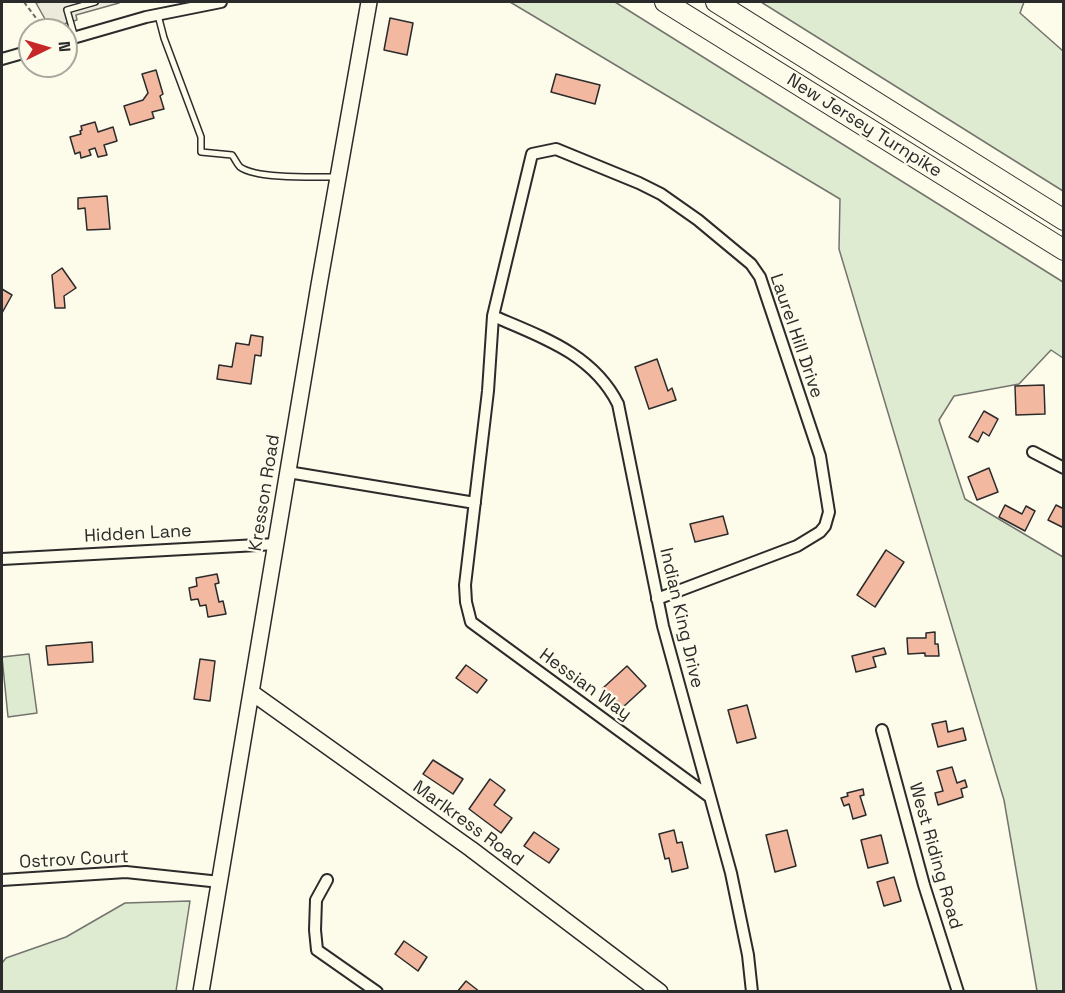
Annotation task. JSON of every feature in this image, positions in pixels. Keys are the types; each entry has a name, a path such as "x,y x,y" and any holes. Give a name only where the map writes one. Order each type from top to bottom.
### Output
{"highway":[{"name":"New Jersey Turnpike","path":"665,2 1064,250"},
{"name":"New Jersey Turnpike","path":"716,2 1064,220"}],"street":[{"path":"78,37 158,15 221,2"},
{"name":"Kresson Road","path":"201,992 369,2"},
{"path":"2,59 18,54"},
{"name":"Laurel Hill Drive","path":"465,585 488,391 493,316 532,154 556,149 661,194 698,220 751,264 760,277 820,456 829,512 825,526 811,539 657,599"},
{"name":"Indian King Drive","path":"493,316 565,348 586,363 610,389 618,404 663,626 731,873 748,955 752,992"},
{"path":"1033,452 1064,468"},
{"path":"288,472 476,503"},
{"name":"Hidden Lane","path":"2,559 276,544"},
{"name":"Hessian Way","path":"465,585 465,602 471,622 710,797"},
{"name":"Marlkress Road","path":"251,692 471,849 660,992"},
{"name":"West Riding Road","path":"882,730 924,885 958,992"},
{"name":"Ostrov Court","path":"2,880 126,872 219,882"},
{"path":"327,880 316,900 317,950 377,992"}],"lane":[{"path":"68,18 67,10 95,2"},
{"path":"158,15 164,38 201,137 201,152 232,155 239,166 250,172 287,176 338,177"}],"path":[{"path":"24,2 36,18"}],"green space":[{"path":"510,2 615,2 1063,282 1063,358 1051,350 1019,384 954,396 939,420 965,499 1063,557 1063,991 1037,991 1004,800 839,249 840,199"},
{"path":"761,2 1024,2 1020,13 1063,51 1063,191"},
{"path":"29,654 37,713 8,717 2,657"},
{"path":"190,901 176,991 2,991 2,963 6,958 66,937 125,903"}],"shaded area":[{"path":"119,2 76,15 77,18 44,18 36,3"}],"building":[{"path":"390,18 413,23 407,55 384,50"},
{"path":"156,70 163,94 160,96 164,109 152,112 154,118 130,125 124,106 143,100 148,93 142,74"},
{"path":"556,74 600,85 595,104 551,92"},
{"path":"95,122 98,132 113,127 117,141 104,145 107,155 98,157 95,148 89,150 91,155 81,158 80,152 75,154 70,137 81,134 81,126"},
{"path":"107,196 110,229 87,230 85,208 78,209 78,198"},
{"path":"62,268 76,288 64,296 65,308 55,308 52,275"},
{"path":"2,289 12,295 2,313"},
{"path":"251,335 263,337 261,356 255,355 251,384 217,379 219,365 232,367 236,343 249,345"},
{"path":"657,359 668,391 672,388 676,400 649,409 635,367"},
{"path":"1044,385 1045,414 1016,415 1015,386"},
{"path":"984,411 998,419 989,436 983,432 978,442 969,437"},
{"path":"989,468 998,492 977,500 968,477"},
{"path":"1005,505 1022,514 1026,506 1035,511 1025,531 999,517"},
{"path":"1056,505 1064,509 1064,528 1048,520"},
{"path":"723,516 728,534 695,542 690,524"},
{"path":"886,550 904,562 875,607 857,595"},
{"path":"217,574 219,583 215,584 219,602 223,601 226,614 208,617 206,605 200,606 198,599 191,600 189,588 197,586 196,578"},
{"path":"935,632 935,644 938,644 939,656 925,656 925,653 908,654 907,638 926,638 926,633"},
{"path":"92,642 93,662 48,665 46,646"},
{"path":"884,648 886,654 873,657 876,667 856,672 852,656"},
{"path":"200,659 215,661 210,701 194,699"},
{"path":"466,665 487,680 477,693 456,678"},
{"path":"627,666 646,686 622,708 603,688"},
{"path":"747,705 756,738 737,743 728,710"},
{"path":"946,721 948,732 963,728 966,740 938,747 932,724"},
{"path":"433,760 463,779 453,794 423,774"},
{"path":"952,767 957,783 965,780 967,787 961,789 963,797 938,805 935,793 943,791 937,771"},
{"path":"490,779 505,790 494,805 512,818 501,833 469,809"},
{"path":"863,789 864,795 860,796 866,815 853,819 849,804 844,806 841,798 848,796 847,793"},
{"path":"674,830 677,843 682,842 688,868 672,872 669,858 665,859 659,834"},
{"path":"787,830 796,866 775,872 766,835"},
{"path":"534,832 559,849 549,863 524,846"},
{"path":"881,835 888,863 868,868 861,840"},
{"path":"894,877 901,901 884,906 877,882"},
{"path":"404,941 427,957 418,971 395,954"},
{"path":"466,981 480,992 457,992"}]}
